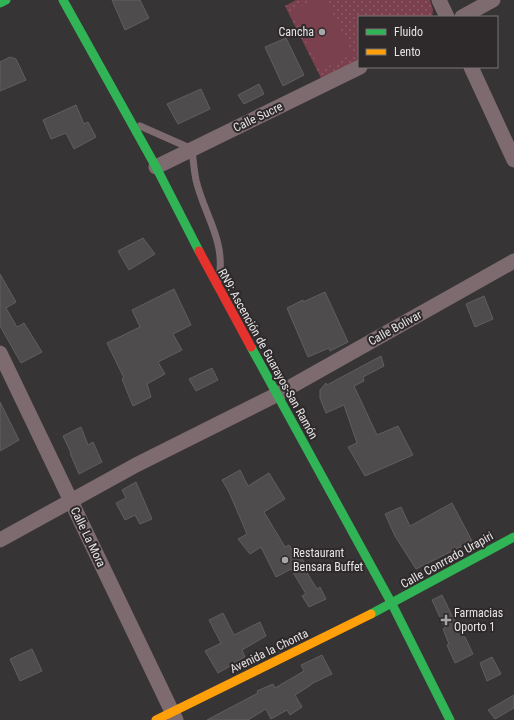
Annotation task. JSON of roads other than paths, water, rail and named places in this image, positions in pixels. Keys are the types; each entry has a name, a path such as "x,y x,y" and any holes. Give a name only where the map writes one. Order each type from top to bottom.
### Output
{"main road":[{"path":"0,3 6,0"},
{"name":"RN9: Ascención de Guarayos-San Ramón","path":"63,0 156,167 218,288 276,395 392,604 450,720"},
{"name":"Calle Conrrado Urapiri","path":"392,604 514,537"},
{"name":"Avenida la Chonta","path":"156,720 174,716 392,604"}],"street":[{"path":"439,0 447,16"},
{"path":"464,16 493,0"},
{"name":"Calle Sucre","path":"156,167 358,68"},
{"path":"471,68 514,160"},
{"name":"Calle Bolivar","path":"0,540 136,465 276,395 514,261"},
{"name":"Calle La Mora","path":"0,353 174,716"}],"lane":[{"path":"130,121 192,149 196,180 218,241 222,265 218,288"}],"place":[{"name":"Cancha","path":"322,32"},
{"name":"Restaurant Bensara Buffet","path":"285,560"},
{"name":"Farmacias Oporto 1","path":"446,620"}]}
